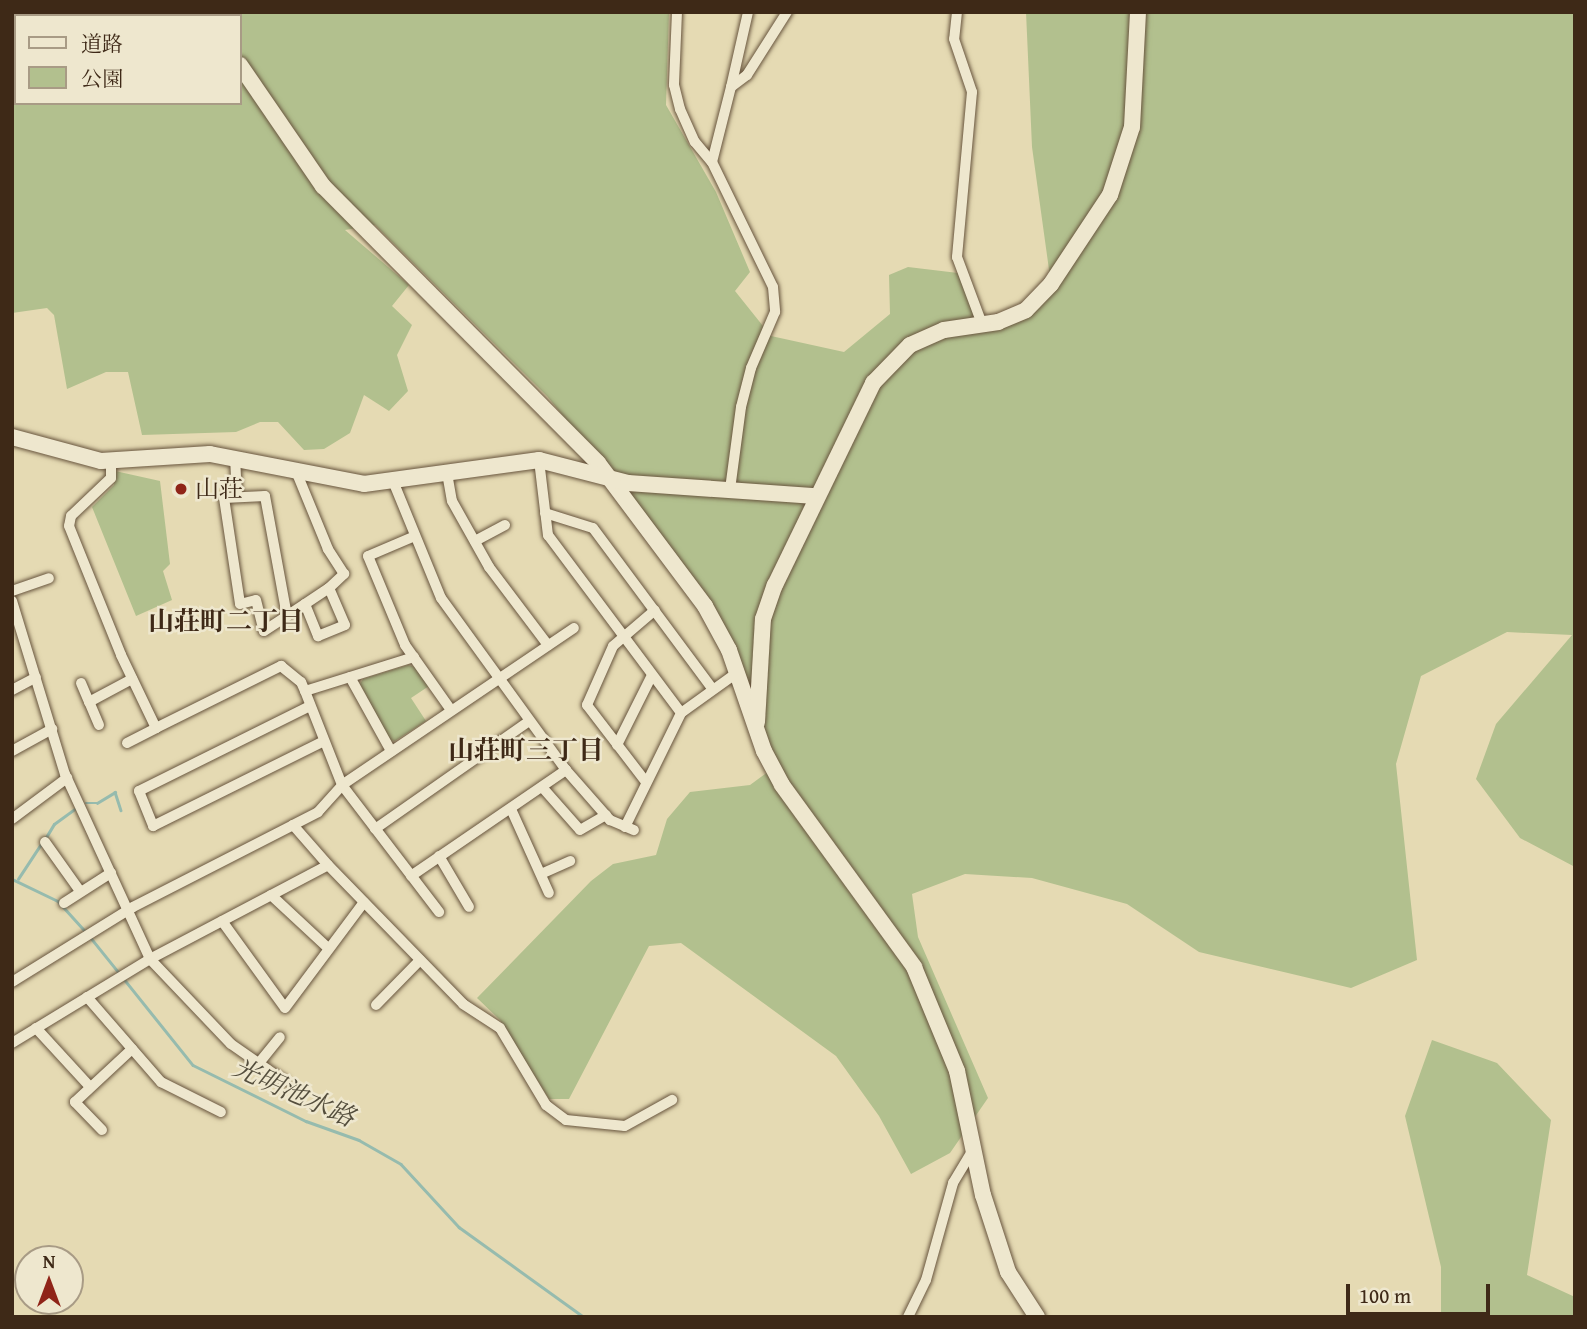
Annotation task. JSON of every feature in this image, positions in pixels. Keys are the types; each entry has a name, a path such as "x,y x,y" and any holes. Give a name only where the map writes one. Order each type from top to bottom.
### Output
{"street":[{"path":"677,12 674,85 695,142 712,162 773,287 775,312 748,381 730,489"},
{"path":"712,162 748,12"},
{"path":"731,87 747,75 787,12"},
{"path":"957,12 954,39 972,92 957,257 982,324"},
{"path":"756,725 763,618 859,407 890,362 910,345 944,330 982,324 1026,310 1051,284 1110,195 1132,127 1138,12"},
{"path":"242,68 323,186 612,481 705,606 738,672 764,751 782,785 914,967 957,1071 973,1150 1008,1272 1037,1317"},
{"path":"12,437 111,462 210,454 347,482 393,481 539,460 612,481 817,496"},
{"path":"235,457 237,497"},
{"path":"539,460 548,535 681,712"},
{"path":"111,462 111,478 72,507 69,526 132,679 156,729"},
{"path":"287,616 265,496 224,498 240,604 256,600 264,631 287,616 329,588 344,574 328,549 296,471"},
{"path":"447,472 452,501 489,567 548,645"},
{"path":"393,481 442,598 528,722 566,770 606,815 630,829 646,782 681,712 738,672"},
{"path":"545,513 593,528 712,688"},
{"path":"475,541 505,525"},
{"path":"415,536 368,556 414,657 451,710"},
{"path":"12,591 50,578"},
{"path":"305,604 318,636 345,625 329,588"},
{"path":"13,608 67,778 150,959 231,1044 284,1080"},
{"path":"646,782 587,705 622,635 655,610"},
{"path":"12,982 128,910 318,812 342,785 574,628"},
{"path":"305,691 414,657"},
{"path":"127,743 156,729 179,711 243,679 281,666 301,682 342,785 439,912"},
{"path":"617,745 652,675"},
{"path":"12,690 36,677"},
{"path":"350,677 391,751"},
{"path":"89,702 132,679"},
{"path":"81,683 99,725"},
{"path":"310,706 139,791 153,827 324,741"},
{"path":"375,829 528,722"},
{"path":"12,751 52,729"},
{"path":"411,876 566,770"},
{"path":"14,814 67,778"},
{"path":"542,787 580,831 606,815"},
{"path":"511,809 549,893"},
{"path":"293,825 328,865 463,1004 500,1028 546,1105 566,1120 625,1126 673,1100"},
{"path":"45,842 80,891"},
{"path":"439,856 469,907"},
{"path":"541,874 570,861"},
{"path":"12,1043 150,959 328,865"},
{"path":"64,903 111,873"},
{"path":"271,895 328,948"},
{"path":"222,921 285,1008 364,902"},
{"path":"376,1005 420,960"},
{"path":"87,997 160,1082 221,1112"},
{"path":"36,1028 90,1087"},
{"path":"258,1063 279,1037"},
{"path":"102,1130 75,1102 132,1049"},
{"path":"908,1317 926,1280 953,1184 973,1150"}],"green space":[{"path":"12,12 669,12 666,105 716,192 750,272 735,291 771,336 844,352 890,314 889,275 908,267 958,273 978,324 998,322 1051,284 1032,147 1026,12 1575,12 1575,867 1520,838 1476,779 1496,724 1572,635 1507,632 1421,676 1396,764 1417,960 1351,988 1199,952 1127,904 1032,878 965,874 912,894 918,937 988,1098 950,1153 911,1174 879,1116 836,1056 681,943 649,946 569,1099 549,1099 500,1020 477,998 591,881 613,864 656,855 667,819 690,792 750,785 776,766 746,684 637,508 547,396 375,225 345,230 409,285 392,306 412,325 397,355 408,391 389,411 364,395 350,433 324,449 304,450 278,422 260,422 236,432 142,435 128,372 106,372 67,389 54,315 47,308 12,313"},
{"path":"115,471 160,481 170,564 163,571 172,600 136,616 92,507 114,485"},
{"path":"408,665 415,667 429,686 411,698 426,721 395,741 390,740 360,684 363,679"},
{"path":"1432,1040 1497,1063 1551,1120 1527,1275 1575,1297 1575,1317 1441,1317 1441,1267 1405,1116"}],"waterway":[{"path":"86,803 97,803 115,792 121,810"},
{"path":"45,839 54,824 77,807"},
{"path":"18,879 41,844"},
{"name":"光明池水路","path":"12,879 58,901 87,933"},
{"name":"光明池水路","path":"91,938 120,974"},
{"name":"光明池水路","path":"124,979 193,1065 306,1121 359,1140 401,1164 459,1227 584,1317"}],"place":[{"name":"山荘","path":"181,489"}],"district":[{"name":"山荘町二丁目","path":"226,621"},
{"name":"山荘町三丁目","path":"526,750"}]}
